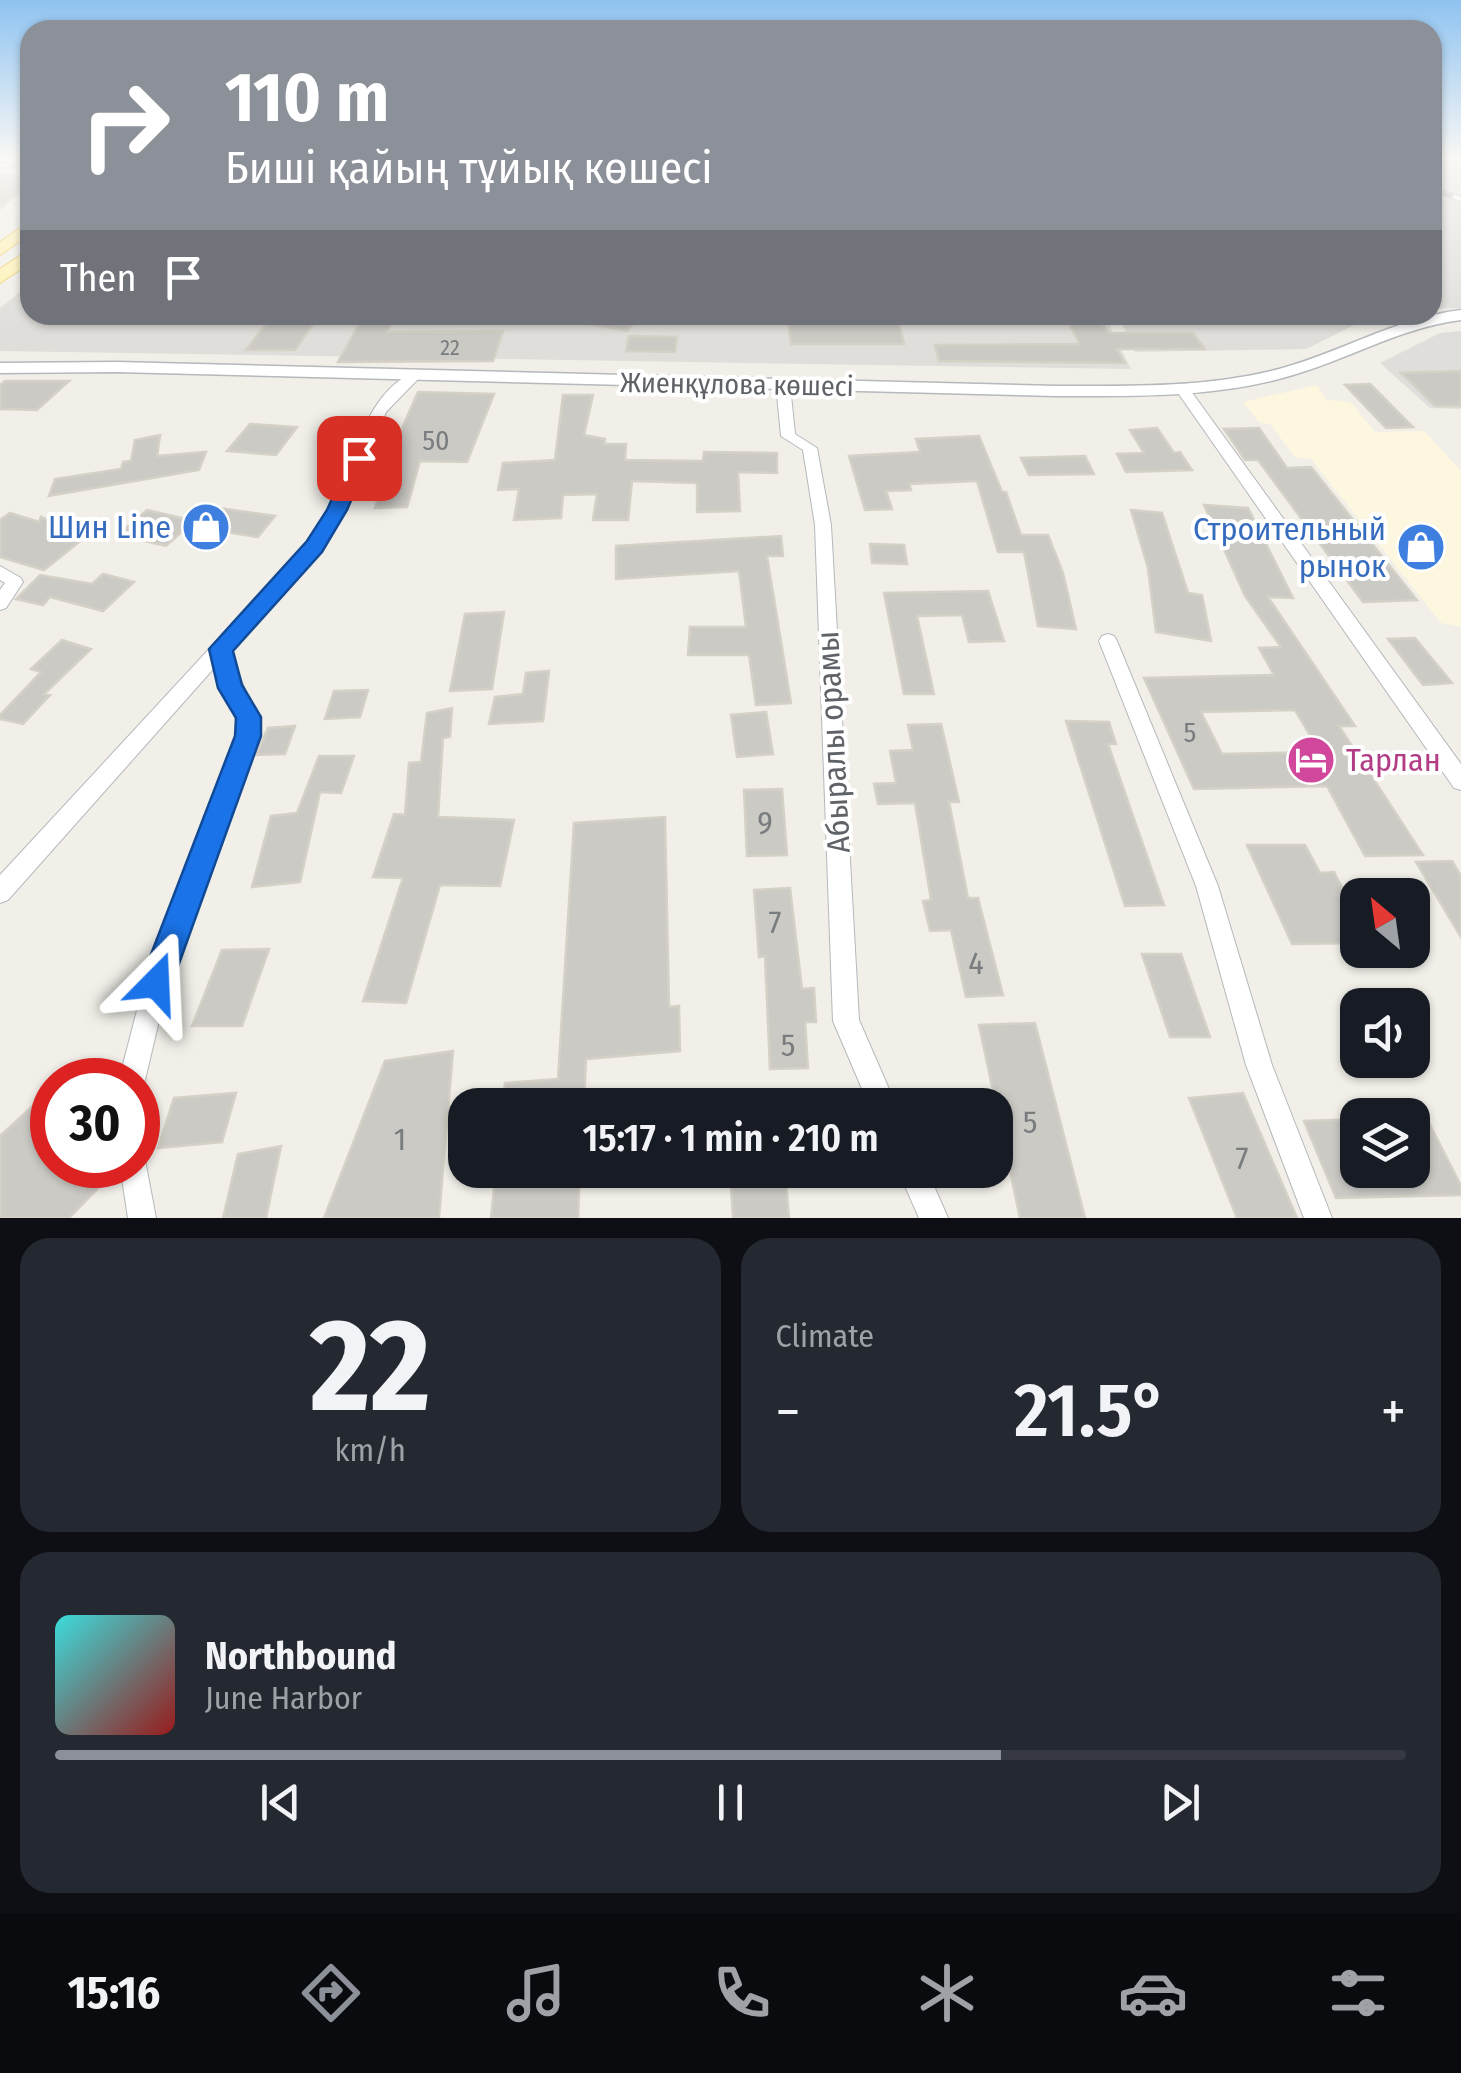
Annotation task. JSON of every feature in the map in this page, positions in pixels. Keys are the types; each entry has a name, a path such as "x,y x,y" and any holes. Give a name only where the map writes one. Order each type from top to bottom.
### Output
{"main road":[{"path":"0,250 20,234"},
{"path":"0,278 20,262"}],"street":[{"name":"Жиенқұлова көшесі","path":"0,368 117,367 1056,392 1183,390 1279,374 1316,363 1402,325"},
{"path":"0,892 314,546 337,510 371,423 390,393 414,376"},
{"name":"Абыралы орамы","path":"782,385 788,436 810,448 824,525 846,1022 875,1088"},
{"path":"1183,390 1461,782"},
{"path":"0,572 15,582 0,603"},
{"path":"1108,641 1207,886 1259,1065 1318,1218"},
{"path":"137,1058 156,983 248,736 248,717 230,688 220,649"},
{"path":"137,1188 142,1218"},
{"path":"920,1188 934,1218"}],"shaded area":[{"path":"1442,217 1461,217 1461,308 1442,309"},
{"path":"20,292 20,325 1109,325 1131,369 0,351 0,308"},
{"path":"1123,325 1355,325 1306,349 1135,352"},
{"path":"1461,331 1461,409 1430,408 1380,363 1440,333"},
{"name":"Строительный рынок","path":"1317,385 1327,400 1350,402 1375,432 1424,431 1461,471 1461,627 1441,623 1311,459 1295,457 1270,424 1260,423 1243,402"}],"building":[{"path":"265,325 312,325 295,350 246,350"},
{"path":"358,325 390,325 387,332 503,331 493,361 338,362"},
{"path":"594,325 632,325 627,331"},
{"path":"789,325 899,325 904,344 791,344"},
{"path":"1070,325 1103,325 1108,333 1193,333 1205,349 1117,349 1125,363 939,361 935,345 1080,344"},
{"path":"629,336 677,337 675,352 626,351"},
{"path":"1461,371 1461,406 1435,406 1401,373"},
{"path":"5,381 69,381 37,410 0,409 0,385"},
{"path":"1370,384 1413,427 1386,428 1345,385"},
{"path":"418,392 494,394 467,462 420,461 407,507 375,508 388,460"},
{"path":"563,395 593,395 584,435 605,439 604,444 626,444 625,460 703,461 704,452 777,453 777,473 738,472 740,511 697,512 697,483 632,481 628,520 593,520 597,494 563,495 561,518 514,520 519,489 498,490 503,463 555,460"},
{"path":"250,424 297,427 276,455 227,451"},
{"path":"1157,428 1192,470 1126,472 1117,454 1144,453 1130,430"},
{"path":"1259,428 1287,468 1311,467 1417,600 1363,602 1258,460 1245,460 1224,429"},
{"path":"160,435 157,456 206,452 199,470 49,496 55,479 121,469 123,462 131,461 135,440"},
{"path":"979,436 1021,535 1048,535 1063,573 1076,629 1038,626 1024,552 998,552 977,481 909,484 911,490 886,491 892,509 865,510 849,456 920,452 916,439"},
{"path":"1085,456 1094,474 1029,475 1021,458"},
{"path":"1204,505 1248,508 1293,598 1268,597 1355,726 1339,726 1423,855 1365,856 1327,786 1194,789 1144,678 1274,675 1259,648 1281,647 1245,596","holes":["1295,710 1320,752 1222,754 1201,712"]},
{"path":"219,508 275,516 258,537 201,528"},
{"path":"147,510 194,521 166,546 118,535"},
{"path":"1131,510 1162,513 1188,593 1202,595 1211,641 1156,632 1148,568"},
{"path":"10,513 39,522 41,517 64,527 70,523 94,530 44,570 0,557 0,520"},
{"path":"781,536 783,556 767,556 791,703 756,705 749,655 688,655 690,627 746,627 739,571 616,579 616,546"},
{"path":"870,544 904,545 907,564 872,563"},
{"path":"103,574 134,582 103,611 50,597 43,605 16,599 40,575 92,584"},
{"path":"988,591 1004,641 969,642 962,615 917,616 934,694 904,694 884,593"},
{"path":"504,612 492,689 450,691 465,614"},
{"path":"1415,638 1452,683 1423,685 1388,639"},
{"path":"62,640 91,649 44,694 50,695 23,724 0,719 41,672 31,669"},
{"path":"549,671 543,721 489,724 495,697 523,694 526,673"},
{"path":"368,690 360,717 325,719 334,691"},
{"path":"452,708 450,737 443,738 438,817 514,820 500,886 440,885 406,1003 363,1001 403,878 373,877 394,814 405,815 409,763 421,762 427,713"},
{"path":"766,712 773,754 737,757 731,715"},
{"path":"1066,721 1109,722 1116,744 1108,744 1164,905 1125,906"},
{"path":"941,724 959,802 949,802 968,898 978,898 1003,995 966,997 951,930 930,931 923,901 931,900 915,803 878,804 874,784 896,783 890,751 913,750 908,725"},
{"path":"295,726 285,754 256,755 268,728"},
{"path":"319,756 354,756 341,793 320,792 300,882 252,887 271,816 297,813"},
{"path":"782,789 787,855 747,856 744,790"},
{"path":"665,817 669,1007 679,1006 680,1051 586,1059 585,1088 505,1088 505,1083 558,1079 574,823"},
{"path":"1247,845 1305,845 1320,873 1334,872 1340,884 1340,943 1292,944"},
{"path":"1452,861 1461,876 1461,937 1430,885 1430,878 1426,878 1416,862"},
{"path":"790,888 802,989 814,988 816,1022 805,1022 808,1068 770,1069 765,956 759,957 754,890"},
{"path":"269,949 242,1026 192,1026 222,950"},
{"path":"1142,954 1181,954 1210,1037 1170,1037"},
{"path":"1035,1023 1085,1218 1020,1218 1013,1185 1013,1088 992,1088 979,1025"},
{"path":"453,1051 439,1218 324,1218 385,1061"},
{"path":"236,1093 222,1142 160,1148 174,1098"},
{"path":"1243,1093 1297,1218 1237,1218 1189,1098"},
{"path":"30,1108 30,1188 98,1188 69,1218 0,1218 0,1136"},
{"path":"1340,1120 1340,1188 1430,1188 1430,1125 1461,1186 1461,1195 1336,1198 1304,1121"},
{"path":"281,1146 266,1218 223,1218 238,1154"},
{"path":"494,1188 579,1188 578,1218 491,1218"},
{"path":"731,1188 786,1188 789,1218 733,1218"}],"place":[{"name":"Шин Line","path":"206,527"},
{"name":"Строительный рынок","path":"1421,547"},
{"name":"Тарлан","path":"1311,760"}],"route":[{"path":"156,983 248,736 248,717 230,688 220,649 314,546 337,510 359,458"}]}
